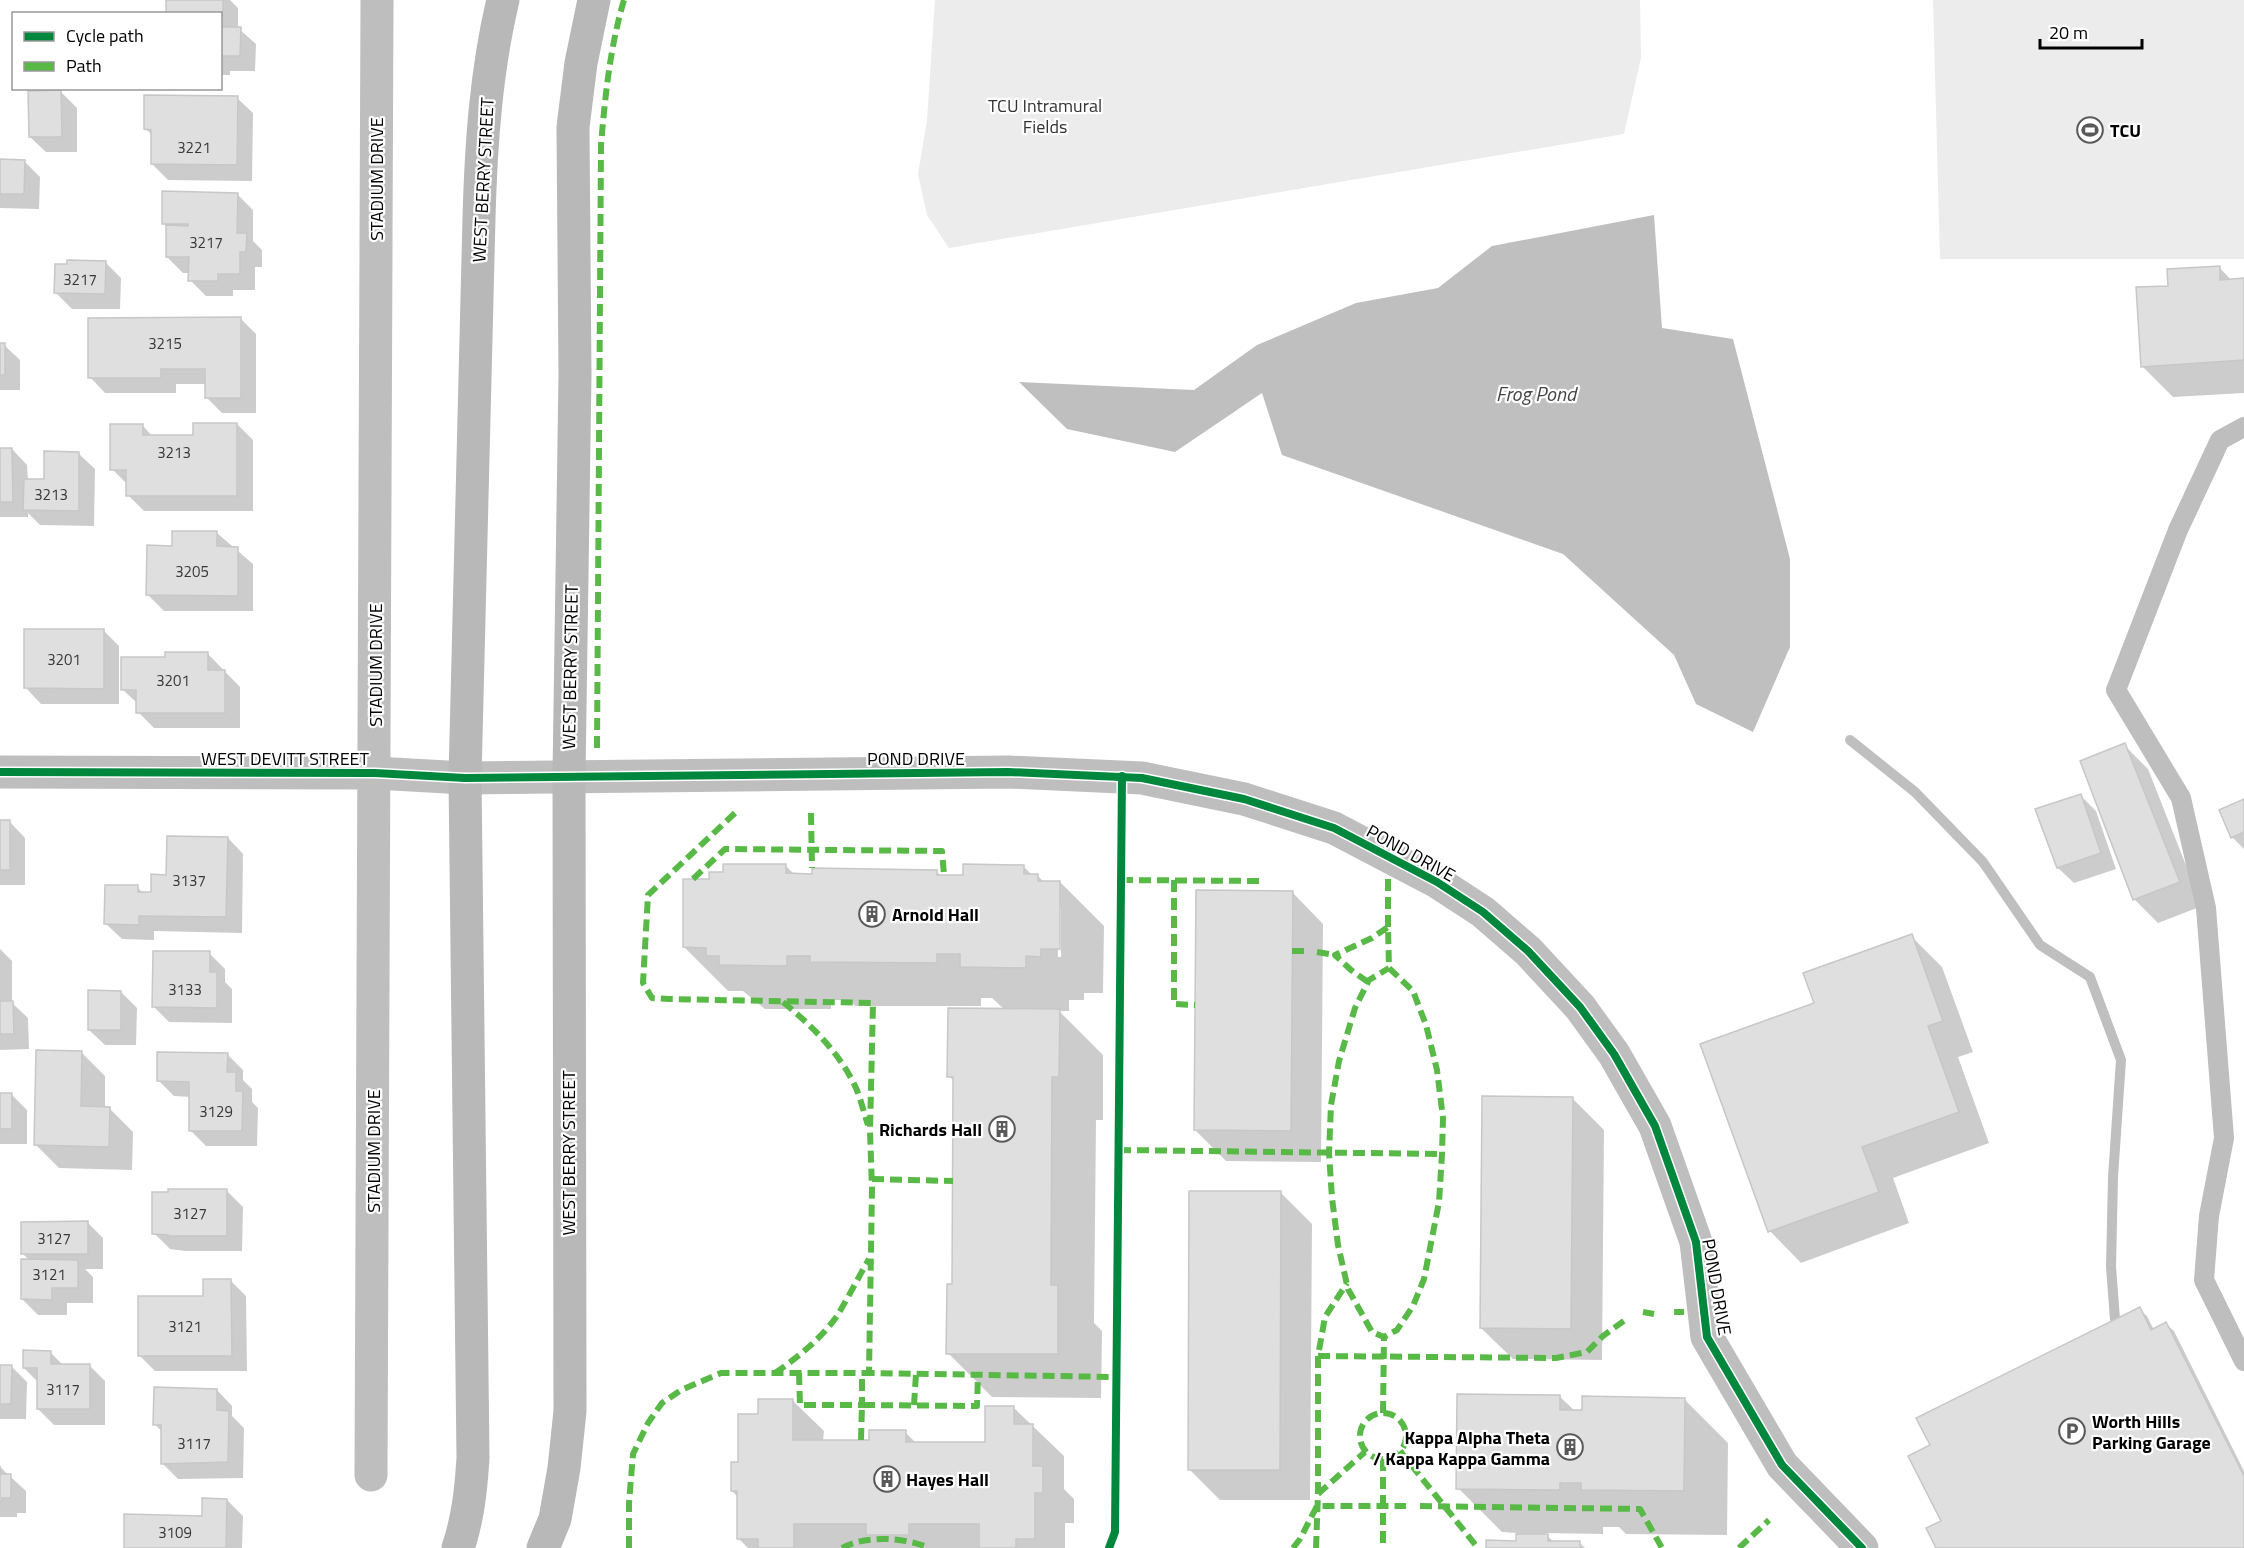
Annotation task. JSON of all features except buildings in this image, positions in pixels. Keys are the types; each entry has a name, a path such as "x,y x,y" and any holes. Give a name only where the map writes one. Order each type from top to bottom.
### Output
{"main road":[{"name":"WEST BERRY STREET","path":"458,1548 470,1500 473,1458 465,778 481,154 489,81 503,0"},
{"name":"WEST BERRY STREET","path":"543,1548 555,1519 570,1411 569,775 575,375 573,126 581,63 594,0"}],"street":[{"name":"STADIUM DRIVE","path":"371,1475 376,0"},
{"name":"WEST DEVITT STREET","path":"0,772 375,773 465,778 569,775"},
{"name":"POND DRIVE","path":"569,775 1023,772 1142,778 1244,799 1334,828 1437,882 1483,912 1528,951 1580,1007 1614,1054 1655,1126 1695,1242 1707,1337 1782,1465 1862,1548"}],"lane":[{"path":"2244,428 2220,440 2178,530 2116,690 2181,798 2206,908 2224,1138 2209,1216 2204,1280 2244,1361"}],"green space":[{"name":"TCU Intramural Fields","path":"935,0 1640,0 1641,58 1624,134 949,248 927,215 918,174 927,120"},
{"name":"TCU","path":"1933,0 2244,0 2244,259 1940,259"}],"water":[{"name":"Frog Pond","path":"1654,215 1662,328 1733,339 1790,559 1790,647 1753,732 1696,704 1674,655 1563,554 1282,455 1262,393 1175,452 1067,429 1019,382 1194,390 1257,345 1356,303 1438,288 1492,246"}],"waterway":[{"path":"1850,740 1915,792 1983,862 2040,945 2090,977 2121,1060 2113,1177 2111,1267 2115,1319 2120,1332"}],"marked path":[{"path":"597,748 601,145 606,90 624,0"},
{"path":"735,813 648,895 643,983 652,998 873,1003 869,1373 1116,1377"},
{"path":"811,813 812,868"},
{"path":"693,879 725,849 942,851 944,875"},
{"path":"1388,874 1388,927"},
{"path":"1121,880 1262,881"},
{"path":"1174,880 1174,1004 1195,1005"},
{"path":"1368,982 1351,970 1335,955 1372,938 1388,927 1389,968 1413,991 1426,1025 1437,1070 1443,1118 1439,1202 1424,1279 1413,1306 1397,1330 1384,1337 1372,1332 1348,1289 1338,1245 1329,1153 1331,1105 1339,1061 1355,1008 1369,980 1389,968"},
{"path":"1292,951 1304,951"},
{"path":"1317,952 1335,955"},
{"path":"783,1002 815,1031 842,1063 856,1088 868,1125"},
{"path":"1119,1150 1442,1154"},
{"path":"872,1179 953,1181"},
{"path":"775,1373 809,1347 831,1324 869,1259"},
{"path":"1318,1494 1318,1356 1325,1317 1347,1283"},
{"path":"1643,1312 1654,1314"},
{"path":"1674,1312 1684,1312"},
{"path":"1318,1356 1556,1358 1587,1352 1603,1336 1625,1320"},
{"path":"1383,1413 1384,1337"},
{"path":"629,1548 629,1503 633,1454 648,1423 662,1403 681,1390 721,1373 869,1373"},
{"path":"799,1373 800,1405 862,1405 862,1373"},
{"path":"914,1405 916,1374"},
{"path":"861,1440 862,1405 977,1406 978,1375"},
{"path":"1383,1413 1399,1420 1406,1436 1399,1452 1383,1459 1367,1452 1360,1436 1367,1420 1383,1413"},
{"path":"1400,1451 1478,1548"},
{"path":"1316,1548 1318,1494 1365,1452"},
{"path":"1383,1459 1383,1548"},
{"path":"1293,1548 1317,1506 1406,1506"},
{"path":"1420,1506 1640,1509 1662,1548"},
{"path":"1739,1548 1769,1520"},
{"path":"842,1548 873,1539 897,1540 929,1548"}],"cycle path":[{"path":"0,772 375,773 465,778 1008,772 1142,778 1244,799 1334,828 1437,882 1483,912 1528,951 1580,1007 1614,1054 1655,1126 1696,1242 1707,1337 1782,1465 1862,1548"},
{"path":"1109,1548 1115,1532 1122,776"}],"place":[{"name":"TCU","path":"2090,130"},
{"name":"Arnold Hall","path":"872,914"},
{"name":"Richards Hall","path":"1002,1129"},
{"name":"Worth Hills Parking Garage","path":"2072,1431"},
{"name":"Kappa Alpha Theta / Kappa Kappa Gamma","path":"1570,1447"},
{"name":"Hayes Hall","path":"887,1479"}]}
